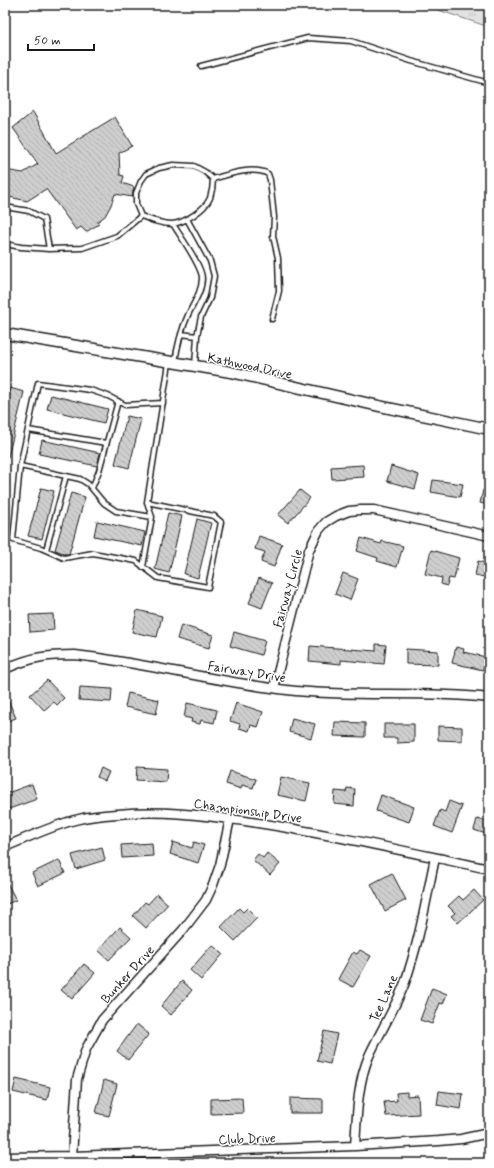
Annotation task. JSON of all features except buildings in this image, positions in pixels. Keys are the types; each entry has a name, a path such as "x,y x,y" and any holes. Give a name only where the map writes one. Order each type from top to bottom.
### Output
{"street":[{"name":"Kathwood Drive","path":"5,334 231,372 379,406 489,429"},
{"name":"Fairway Circle","path":"274,688 309,550 319,530 326,522 349,511 374,510 489,536"},
{"name":"Fairway Drive","path":"5,669 36,657 75,655 298,691 365,694 458,695 489,698"},
{"name":"Championship Drive","path":"5,847 63,823 79,819 98,815 162,812 289,827 489,869"},
{"name":"Bunker Drive","path":"72,1156 78,1079 86,1050 102,1020 183,930 206,900 220,865 230,819"},
{"name":"Tee Lane","path":"355,1146 358,1104 364,1072 369,1057 407,976 414,953 435,858"},
{"name":"Club Drive","path":"5,1157 355,1146 446,1141 489,1133"}],"lane":[{"path":"202,66 308,38 315,38 351,41 489,83"},
{"path":"194,166 214,179 209,200 200,211 187,219 173,224 159,223 141,216 136,204 136,193 140,181 146,174 159,168 194,166"},
{"path":"214,179 231,173 261,170 268,174 274,217 273,236 278,258 279,290 272,319"},
{"path":"5,207 29,211 44,220 49,249"},
{"path":"5,244 20,247 49,249 82,248 117,236 141,216"},
{"path":"187,219 210,261 214,276 210,298 201,318 195,367"},
{"path":"143,567 152,517 147,502 163,403 172,363 188,316 199,294 202,277 197,264 173,224"},
{"path":"181,334 198,336"},
{"path":"147,502 214,516 221,522 208,587 158,578 136,561 93,553 64,558 46,550 12,540 20,466 38,383 90,390 108,396 125,405 163,403"},
{"path":"92,488 99,471 118,401"},
{"path":"28,430 106,443"},
{"path":"20,466 80,479 88,484 104,503 116,511 152,517"},
{"path":"46,550 66,476"}],"green space":[{"path":"423,5 489,5 489,27"}]}
